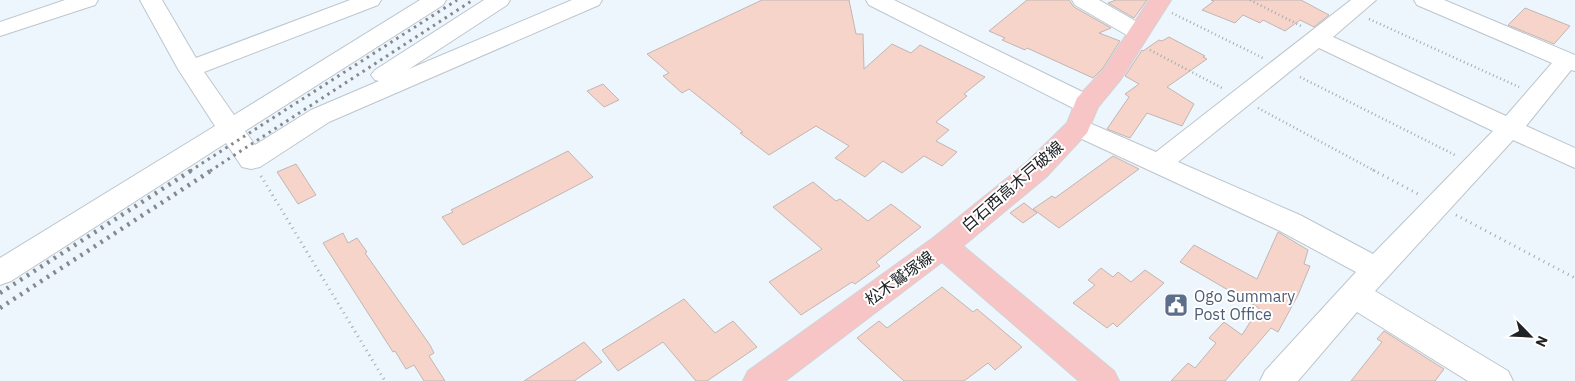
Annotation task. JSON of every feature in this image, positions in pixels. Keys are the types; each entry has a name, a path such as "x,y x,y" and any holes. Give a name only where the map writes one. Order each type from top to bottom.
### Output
{"main road":[{"name":"白石西高木戸破線","path":"943,246 1036,170 1082,116 1113,74 1158,2"},
{"name":"松木鷲塚線","path":"760,381 943,246 1102,381"}],"street":[{"path":"0,29 87,0"},
{"path":"151,0 190,69 251,160 499,0"},
{"path":"190,69 370,0"},
{"path":"0,273 436,0"},
{"path":"509,0 536,24"},
{"path":"320,116 591,0"},
{"path":"1083,0 1135,37"},
{"path":"1277,381 1354,294 1510,128 1537,95 1571,62 1425,0"},
{"path":"891,3 1159,163 1290,223 1377,270"},
{"path":"1159,163 1358,5"},
{"path":"1318,37 1575,159"},
{"path":"1354,294 1496,381"}],"path":[{"path":"1250,0 1318,37"},
{"path":"1158,2 1268,61"},
{"path":"1358,5 1537,95"},
{"path":"1135,37 1241,98 1575,278"},
{"path":"1294,74 1476,165"},
{"path":"251,160 385,381"}],"building":[{"path":"762,0 849,0 856,34 863,34 864,69 892,44 911,53 920,45 985,77 964,94 967,96 936,122 949,130 936,141 957,152 942,166 924,156 902,173 883,161 865,177 835,158 849,146 816,126 769,155 689,89 682,93 663,76 669,73 647,54"},
{"path":"1027,0 1069,0 1074,7 1111,28 1099,33 1120,41 1103,68 1093,78 1027,48 1025,50 1002,40 1005,38 989,31"},
{"path":"1116,0 1147,0 1134,18 1108,3"},
{"path":"1211,0 1301,0 1329,15 1314,27 1300,20 1285,31 1263,20 1260,23 1243,15 1235,23 1202,10 1214,1"},
{"path":"1525,8 1570,26 1554,44 1508,25"},
{"path":"1169,37 1205,56 1203,57 1207,59 1167,87 1194,104 1182,126 1147,113 1130,138 1107,129 1129,97 1125,94 1139,84 1125,76 1142,50 1159,40 1162,41"},
{"path":"603,84 619,100 604,107 587,91"},
{"path":"568,151 593,177 463,245 442,217 453,212 451,210"},
{"path":"1113,156 1139,169 1059,228 1033,209 1052,196 1055,198"},
{"path":"296,164 316,195 298,204 277,172"},
{"path":"813,182 836,201 840,199 868,221 891,204 921,227 876,262 880,266 855,284 852,282 801,315 769,282 822,249 773,207"},
{"path":"1024,203 1037,213 1023,223 1010,213"},
{"path":"1278,232 1308,250 1304,264 1310,266 1298,295 1278,332 1271,328 1225,381 1171,381 1188,363 1195,368 1216,343 1209,338 1224,322 1242,335 1259,308 1180,262 1194,245 1257,279"},
{"path":"343,233 348,243 357,238 367,252 365,253 430,345 434,353 429,356 445,381 424,381 414,365 406,369 395,351 393,352 323,243"},
{"path":"1101,268 1113,277 1118,272 1131,282 1145,270 1164,283 1117,327 1113,323 1107,328 1073,303 1095,285 1088,280"},
{"path":"942,287 973,312 977,309 1022,347 995,370 988,363 964,381 904,381 857,338 879,321 887,328"},
{"path":"684,299 715,333 733,321 757,347 707,381 696,381 663,342 618,371 602,350"},
{"path":"1384,331 1444,369 1435,381 1351,381 1382,342 1377,339"},
{"path":"584,342 602,362 574,381 524,381"}],"railway":[{"path":"190,171 457,0"},
{"path":"210,171 473,0"},
{"path":"0,293 192,170"},
{"path":"0,308 212,170"}],"place":[{"name":"Ogo Summary Post Office","path":"1176,305"}]}
